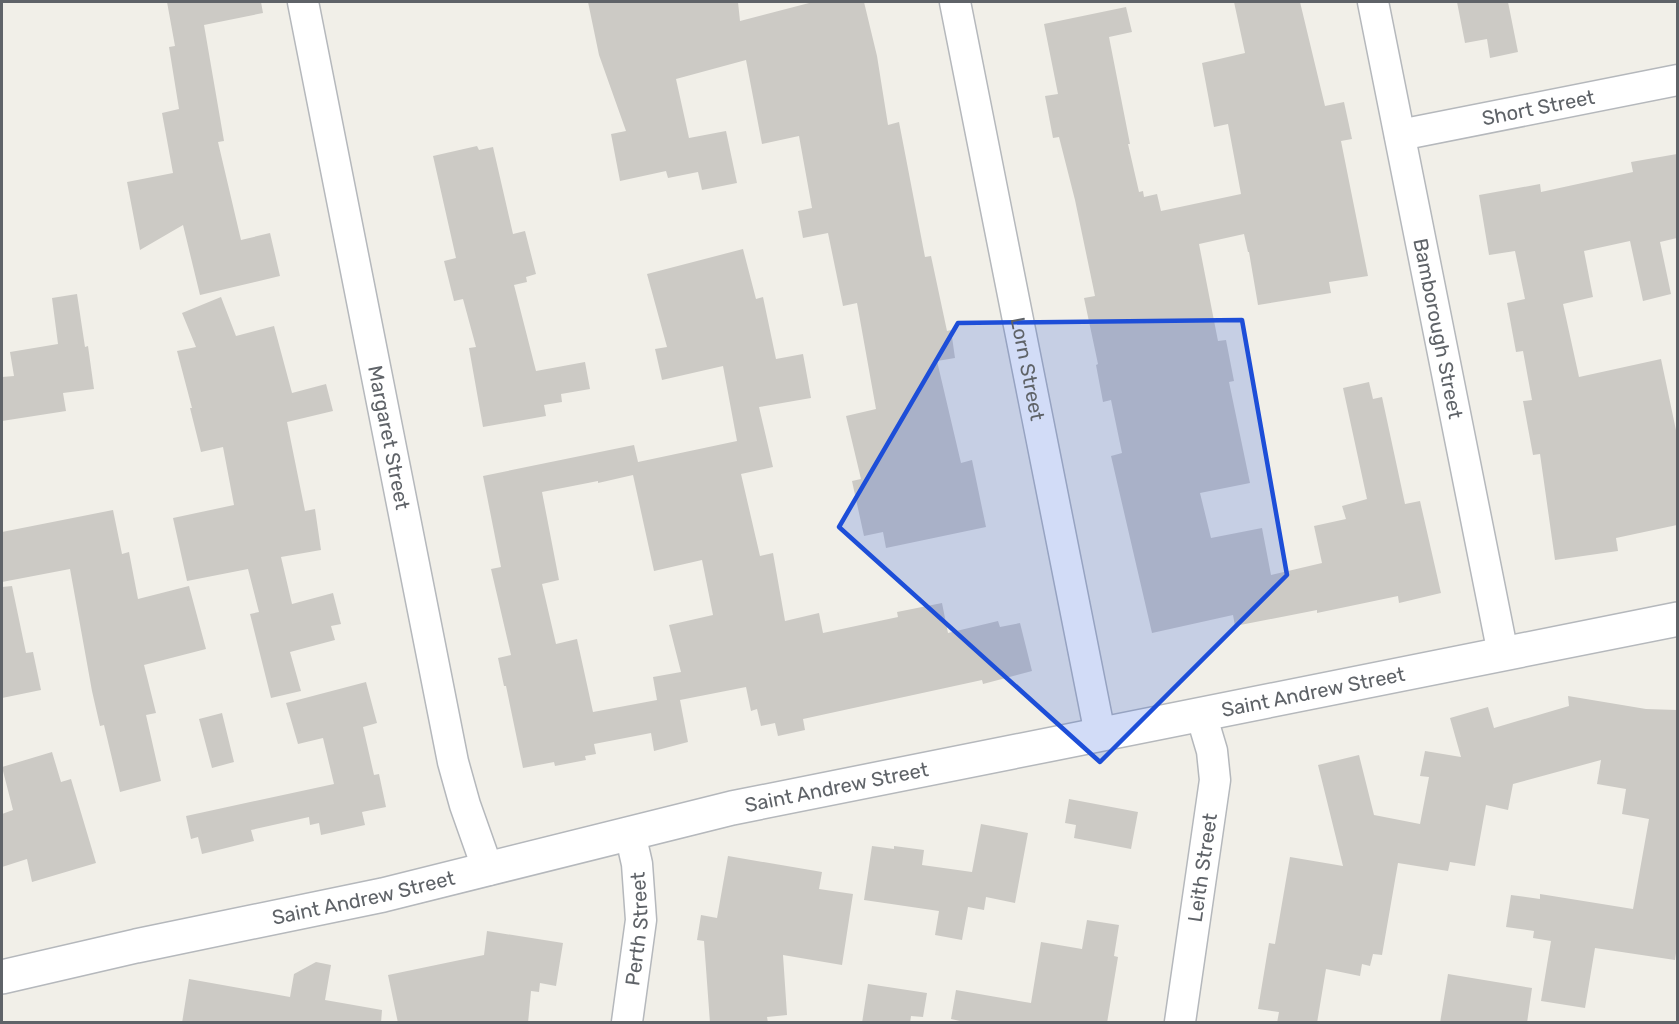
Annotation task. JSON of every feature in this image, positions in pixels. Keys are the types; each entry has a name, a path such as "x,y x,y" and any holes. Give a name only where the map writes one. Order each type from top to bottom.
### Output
{"street":[{"name":"Margaret Street","path":"303,2 453,762 465,805 488,870"},
{"name":"Lorn Street","path":"955,2 1100,734"},
{"name":"Bamborough Street","path":"1373,2 1503,654"},
{"name":"Short Street","path":"1400,135 1677,80"},
{"name":"Saint Andrew Street","path":"2,977 136,946 383,895 732,808 1677,619"},
{"name":"Leith Street","path":"1180,1023 1215,780 1212,751 1201,714"},
{"name":"Perth Street","path":"627,1023 641,920 637,864 630,833"}],"highlighted area":[{"path":"1242,320 1287,575 1100,762 839,527 958,323"}],"building":[{"path":"167,2 261,2 263,13 204,25 224,141 218,142 241,240 270,233 280,276 200,295 183,225 140,250 127,182 173,173 162,113 179,109 169,47 175,46"},
{"path":"588,2 738,2 740,21 813,2 864,2 877,56 888,125 899,122 925,257 931,256 947,331 951,330 955,358 937,361 961,463 972,460 986,527 886,548 883,532 864,536 852,481 861,479 846,416 876,409 857,303 843,306 828,233 803,238 798,211 812,208 799,136 762,144 746,60 676,79 689,138 726,131 737,183 702,190 698,172 668,178 666,171 620,181 611,134 626,131 599,55"},
{"path":"1234,2 1300,2 1325,106 1344,102 1352,139 1341,141 1368,276 1329,282 1331,293 1258,305 1244,234 1199,244 1218,341 1226,340 1234,381 1229,382 1250,483 1200,493 1211,538 1262,528 1271,575 1322,563 1314,526 1346,519 1342,506 1367,499 1343,388 1369,382 1373,399 1382,397 1405,504 1420,501 1441,593 1399,603 1398,596 1317,613 1317,610 1235,626 1233,615 1152,633 1111,456 1122,453 1111,400 1103,402 1096,365 1098,364 1084,298 1095,296 1075,200 1059,137 1053,138 1045,96 1058,94 1044,24 1126,7 1132,32 1109,37 1139,192 1143,191 1144,197 1157,194 1161,211 1241,194 1228,124 1214,127 1202,63 1245,53"},
{"path":"1457,2 1508,2 1518,52 1490,58 1487,39 1465,43"},
{"path":"477,146 479,150 493,147 513,234 525,231 536,274 526,277 527,282 514,285 536,371 585,362 590,389 561,394 562,402 544,405 546,416 483,427 469,348 476,347 463,299 454,301 444,261 456,258 433,156"},
{"path":"1677,154 1677,238 1660,242 1671,294 1643,301 1630,241 1584,251 1593,297 1563,304 1579,377 1661,359 1677,435 1677,525 1616,538 1618,551 1555,560 1540,454 1533,455 1523,401 1532,400 1523,351 1516,352 1507,303 1525,299 1515,251 1489,255 1479,195 1540,184 1541,192 1633,172 1631,162"},
{"path":"743,249 756,299 763,297 776,359 803,354 811,398 759,407 773,467 741,474 760,556 773,553 785,621 819,613 823,633 898,617 897,612 942,603 948,633 998,621 1000,627 1020,623 1032,671 983,684 982,680 803,719 805,730 778,736 775,723 761,726 757,709 751,711 746,687 680,700 688,742 654,751 651,733 594,744 596,754 585,756 586,760 555,766 554,762 523,768 498,658 511,655 491,569 501,567 483,476 634,445 638,462 737,441 723,366 662,380 655,349 667,347 647,274","holes":["633,475 654,571 702,560 713,615 669,625 681,672 653,677 657,700 593,712 577,639 556,644 542,584 559,580 542,492"]},
{"path":"77,294 94,389 63,393 66,411 2,421 2,377 14,376 10,352 58,344 52,298"},
{"path":"221,297 236,336 274,326 292,393 326,384 333,411 287,422 305,511 315,509 321,550 281,557 292,604 333,593 341,624 331,626 335,640 290,652 301,691 271,698 250,614 259,612 248,569 187,581 173,518 234,505 223,447 201,452 177,351 196,347 182,313"},
{"path":"113,510 122,554 129,552 138,599 189,586 206,649 144,665 156,713 146,715 161,781 120,792 104,725 100,726 92,691 70,569 2,582 2,532"},
{"path":"12,586 26,653 33,652 41,690 2,698 2,587"},
{"path":"366,682 377,723 363,727 374,775 379,774 386,807 362,812 365,825 321,835 319,823 310,825 309,817 251,830 254,841 202,854 198,837 191,839 186,816 334,784 323,738 298,744 286,703"},
{"path":"1568,696 1646,709 1677,710 1677,946 1675,960 1595,948 1585,1008 1541,1001 1551,941 1533,938 1534,931 1506,927 1511,895 1540,899 1540,894 1633,909 1649,819 1622,814 1626,789 1597,784 1601,760 1513,784 1508,810 1486,805 1475,866 1450,862 1448,871 1398,863 1382,955 1373,954 1370,966 1362,964 1360,976 1326,969 1317,1023 1277,1023 1279,1012 1258,1009 1269,943 1275,944 1290,857 1343,866 1318,765 1359,755 1374,815 1420,824 1429,777 1420,776 1425,751 1461,757 1450,718 1488,707 1494,728 1569,706"},
{"path":"222,713 234,762 212,768 199,719"},
{"path":"52,752 61,782 71,779 96,863 32,882 27,859 2,867 2,814 13,810 2,767"},
{"path":"1069,799 1138,812 1131,849 1074,838 1076,825 1065,823"},
{"path":"981,824 1028,833 1015,903 986,897 984,910 968,907 962,940 935,935 939,911 864,900 872,846 924,850 922,865 972,872"},
{"path":"728,856 822,872 819,889 853,894 842,965 783,955 787,1015 767,1017 768,1023 710,1023 704,941 697,940 701,915 717,918"},
{"path":"1087,920 1119,925 1114,956 1118,957 1107,1023 969,1023 951,1019 956,990 1031,1003 1041,942 1082,949"},
{"path":"487,931 563,943 556,986 540,983 539,992 531,991 528,1023 398,1023 388,975 484,955"},
{"path":"316,962 331,965 325,1000 382,1010 381,1023 182,1023 189,979 290,997 294,974"},
{"path":"1448,974 1532,988 1527,1023 1440,1023"},
{"path":"868,984 927,993 923,1017 911,1016 910,1023 862,1023"}]}
